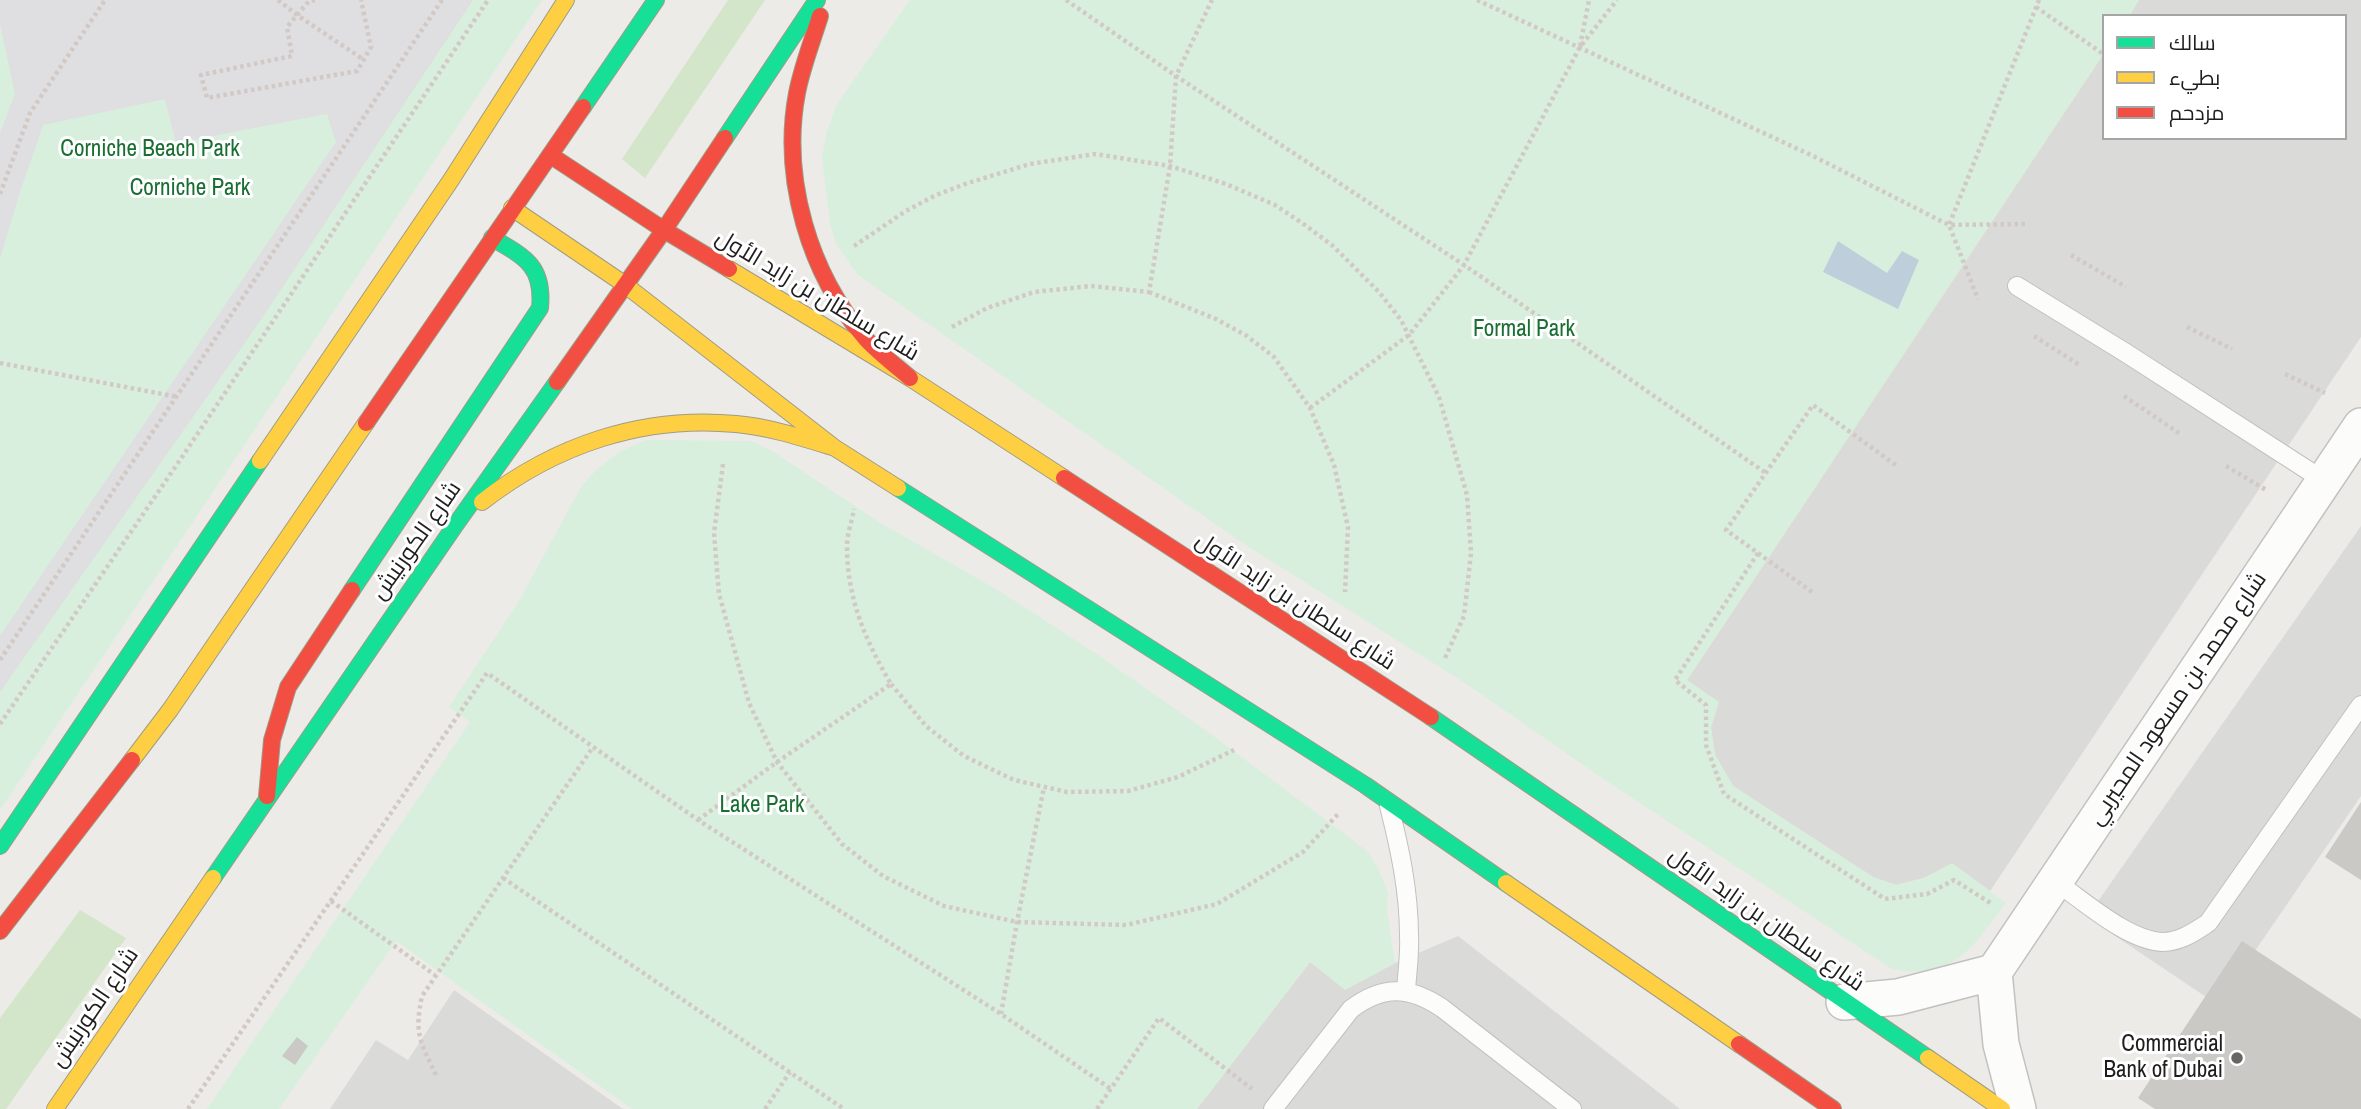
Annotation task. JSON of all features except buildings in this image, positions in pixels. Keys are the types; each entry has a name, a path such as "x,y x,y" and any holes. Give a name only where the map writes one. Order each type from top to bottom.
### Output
{"main road":[{"path":"0,846 451,180 566,0"},
{"path":"0,931 170,710 656,0"},
{"name":"شارع الكورنيش","path":"55,1109 454,527 664,230 817,0"},
{"path":"825,0 795,102 792,165 803,227 827,285 834,295 864,336 910,378"},
{"name":"شارع سلطان بن زايد الأول","path":"550,155 664,230 910,378 1416,707 2002,1109"},
{"path":"512,208 624,284 835,448 1365,785 1792,1094 1833,1109"},
{"path":"267,799 267,764 273,730 288,687 540,308 543,291 539,275 530,262 492,237"},
{"path":"454,527 492,492 536,465 583,444 632,430 684,423 735,424 786,432 835,448"}],"street":[{"name":"شارع محمد بن مسعود المحيربي","path":"1994,972 2361,426"},
{"path":"1844,1002 1898,997 1994,972 2001,1044 2018,1109"}],"lane":[{"path":"2017,286 2323,480"},
{"path":"2056,882 2141,938 2164,942 2188,936 2208,923 2361,705"},
{"path":"1388,803 1400,849 1407,896 1409,938 1406,992"},
{"path":"1274,1108 1350,1009 1366,998 1385,992 1406,992 1425,997 1442,1008 1572,1109"},
{"path":"72,1109 74,1080"}],"path":[{"path":"0,194 30,113 105,0"},
{"path":"278,0 364,60"},
{"path":"316,0 309,1 287,27 292,56 201,75 207,98 357,71 371,47 360,0"},
{"path":"0,660 442,0"},
{"path":"0,724 188,449 488,0"},
{"path":"1066,0 1176,76 1464,265 1766,473"},
{"path":"1149,292 1170,166 1176,76 1212,0"},
{"path":"1477,0 1813,156 1949,225 2025,224"},
{"path":"1580,47 1589,0"},
{"path":"1310,408 1409,335 1464,265 1580,47 1617,0"},
{"path":"1978,299 1949,225 2039,0"},
{"path":"2036,7 2102,53"},
{"path":"853,247 906,211 936,195 1030,164 1096,154 1170,166 1226,184 1275,205 1305,225 1332,246 1379,292 1401,320 1439,397 1467,495 1471,553 1464,615 1445,659"},
{"path":"2071,255 2126,287"},
{"path":"953,327 987,308 1034,292 1091,286 1149,292 1216,319 1247,336 1274,357 1310,408 1335,464 1348,527 1345,592"},
{"path":"2187,327 2232,349"},
{"path":"2025,329 2081,366"},
{"path":"0,363 178,397"},
{"path":"2285,374 2325,393"},
{"path":"2124,396 2182,435"},
{"path":"1812,592 1726,530 1813,405 1897,466"},
{"path":"723,460 714,533 719,594 750,703 777,762 842,844 883,876 944,906 1017,922 1126,925 1217,904 1303,852 1365,785"},
{"path":"2226,466 2268,491"},
{"path":"855,501 847,544 852,596 870,649 891,684 926,726 964,756 1014,780 1067,792 1128,791 1178,777 1244,745"},
{"path":"1758,553 1675,680 1706,705 1706,745 1724,794 1885,899 1927,894 1954,880 1998,908"},
{"path":"188,1109 487,673 698,820 1001,1014 1111,1088"},
{"path":"698,820 891,684"},
{"path":"436,1075 420,1042 417,1020 422,996 593,747"},
{"path":"1001,1014 1044,787"},
{"path":"503,877 844,1109"},
{"path":"331,901 435,975"},
{"path":"1097,1109 1159,1018 1274,1108"},
{"path":"765,1109 790,1072"}],"shaded area":[{"path":"0,0 473,0 258,324 0,692 0,636 336,142 327,114 176,143 165,99 43,125 0,259 0,133 15,94 0,24"},
{"path":"2139,0 2361,0 2361,337 1990,891 1952,864 1924,878 1896,885 1873,877 1733,786 1715,755 1711,728 1687,680 2102,56 2102,140 2347,140 2347,14 2130,14"},
{"path":"2361,526 2361,796 2218,1005 2087,917"},
{"path":"1458,936 1680,1109 1197,1109 1310,962 1346,989 1395,963"},
{"path":"454,990 623,1109 330,1109 376,1040 408,1060"}],"green space":[{"name":"Corniche Park","path":"0,0 542,0 0,810"},
{"path":"728,0 765,0 645,178 622,159"},
{"name":"Formal Park","path":"910,0 2139,0 2130,14 2102,14 2102,56 1687,680 1719,702 1711,728 1715,755 1733,786 1873,877 1896,885 1924,878 1952,863 2006,903 1972,946 1947,965 1932,970 1892,969 1605,780 1465,683 1241,542 858,275 836,244 830,224 822,158 827,131 837,104"},
{"name":"Lake Park","path":"646,440 751,441 772,451 879,522 1001,592 1204,729 1367,851 1378,868 1388,893 1387,911 1395,963 1345,990 1310,962 1197,1109 632,1109 396,941 279,1109 207,1109 470,722 449,707 519,601 581,487 597,469 619,452"},
{"path":"80,910 126,938 6,1109 0,1109 0,1018"}],"water":[{"path":"1838,241 1887,273 1902,251 1919,260 1898,309 1823,272"}],"traffic: fast":[{"path":"583,107 656,0"},
{"path":"725,138 817,0"},
{"path":"352,590 540,308 539,282 530,264 492,238"},
{"path":"213,878 557,382"},
{"path":"0,846 260,461"},
{"path":"898,488 1365,785 1506,883"},
{"path":"1431,717 1928,1058"}],"traffic: slow":[{"path":"260,461 451,180 566,0"},
{"path":"512,208 624,284 835,448 898,488"},
{"path":"729,269 910,378 1064,478"},
{"path":"482,502 539,464 570,450 602,438 667,424 701,422 749,425 835,448"},
{"path":"132,760 170,710 366,423"},
{"path":"55,1109 213,878"},
{"path":"1506,883 1739,1044"},
{"path":"1928,1058 2002,1109"}],"traffic: jam":[{"path":"820,16 799,83 793,125 793,158 804,224 829,285 846,313 866,339 910,378"},
{"path":"366,423 583,107"},
{"path":"557,382 725,138"},
{"path":"550,155 729,269"},
{"path":"1064,478 1431,717"},
{"path":"267,796 272,740 288,687 352,590"},
{"path":"0,931 132,760"},
{"path":"1739,1044 1833,1109"}],"place":[{"name":"Commercial Bank of Dubai","path":"2237,1058"}],"park label":[{"name":"Corniche Beach Park","path":"150,150"}]}
